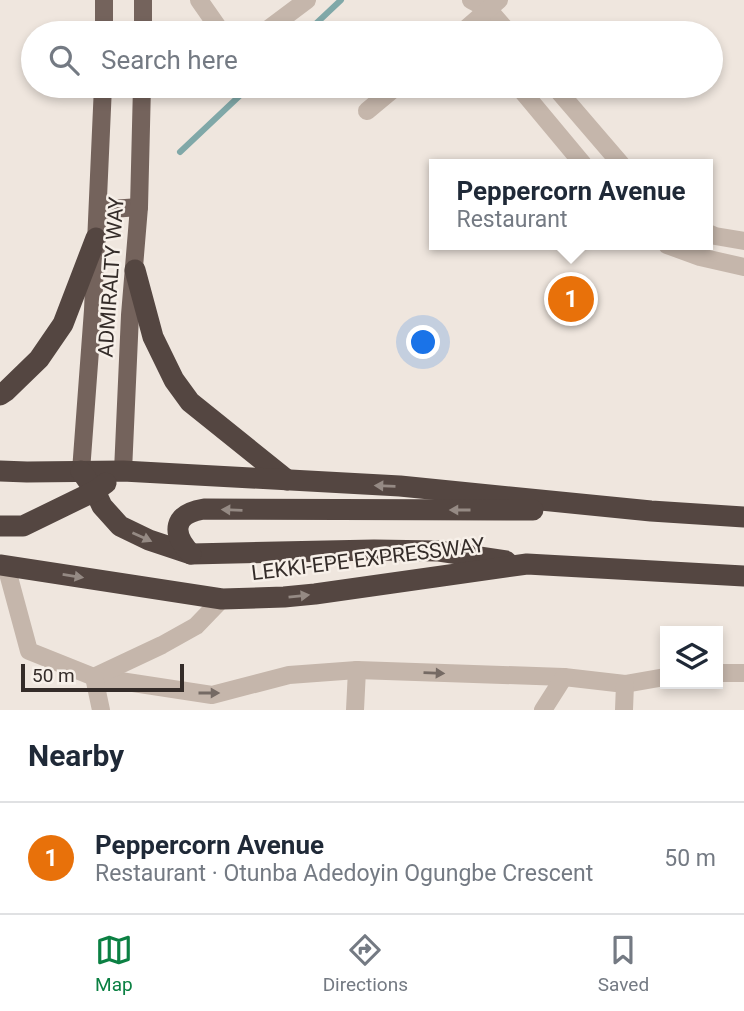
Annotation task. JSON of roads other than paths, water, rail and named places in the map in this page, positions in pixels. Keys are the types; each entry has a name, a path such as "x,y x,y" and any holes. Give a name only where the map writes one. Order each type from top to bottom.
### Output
{"highway":[{"path":"0,395 39,359 63,324 96,238"},
{"path":"135,270 152,337 174,380 190,402 286,480"},
{"path":"0,471 123,471 413,487 744,517"},
{"path":"81,471 102,506 120,526 149,540 191,554 439,551 527,564"},
{"path":"0,526 23,526 95,491 123,471"},
{"path":"191,554 180,543 180,520 188,512 204,509 650,510"},
{"name":"LEKKI-EPE EXPRESSWAY","path":"3,565 222,599 305,595 527,564 744,576"}],"main road":[{"path":"104,0 104,21"},
{"path":"143,0 143,21"},
{"name":"ADMIRALTY WAY","path":"81,471 89,378 102,98"},
{"name":"ADMIRALTY WAY","path":"123,471 130,315 139,207 142,98"},
{"path":"97,210 139,207"}],"street":[{"path":"199,0 214,21"},
{"path":"279,21 307,0"},
{"path":"460,0 465,21"},
{"path":"471,0 494,4"},
{"path":"478,21 494,4"},
{"path":"494,4 503,21"},
{"path":"367,111 383,98"},
{"path":"528,98 579,159"},
{"path":"564,98 617,159"},
{"path":"713,235 744,241"},
{"path":"681,250 744,267"},
{"path":"3,565 29,651 94,677 212,695 289,675 357,670 564,677 625,684 660,678"},
{"path":"94,677 196,626 222,599"},
{"path":"355,710 357,670"},
{"path":"723,673 744,673"},
{"path":"94,677 101,710"},
{"path":"543,710 564,677"},
{"path":"624,710 625,684"}],"waterway":[{"path":"319,21 341,0"},
{"path":"180,152 237,98"}],"place":[{"name":"Peppercorn Avenue","path":"571,299"}]}
